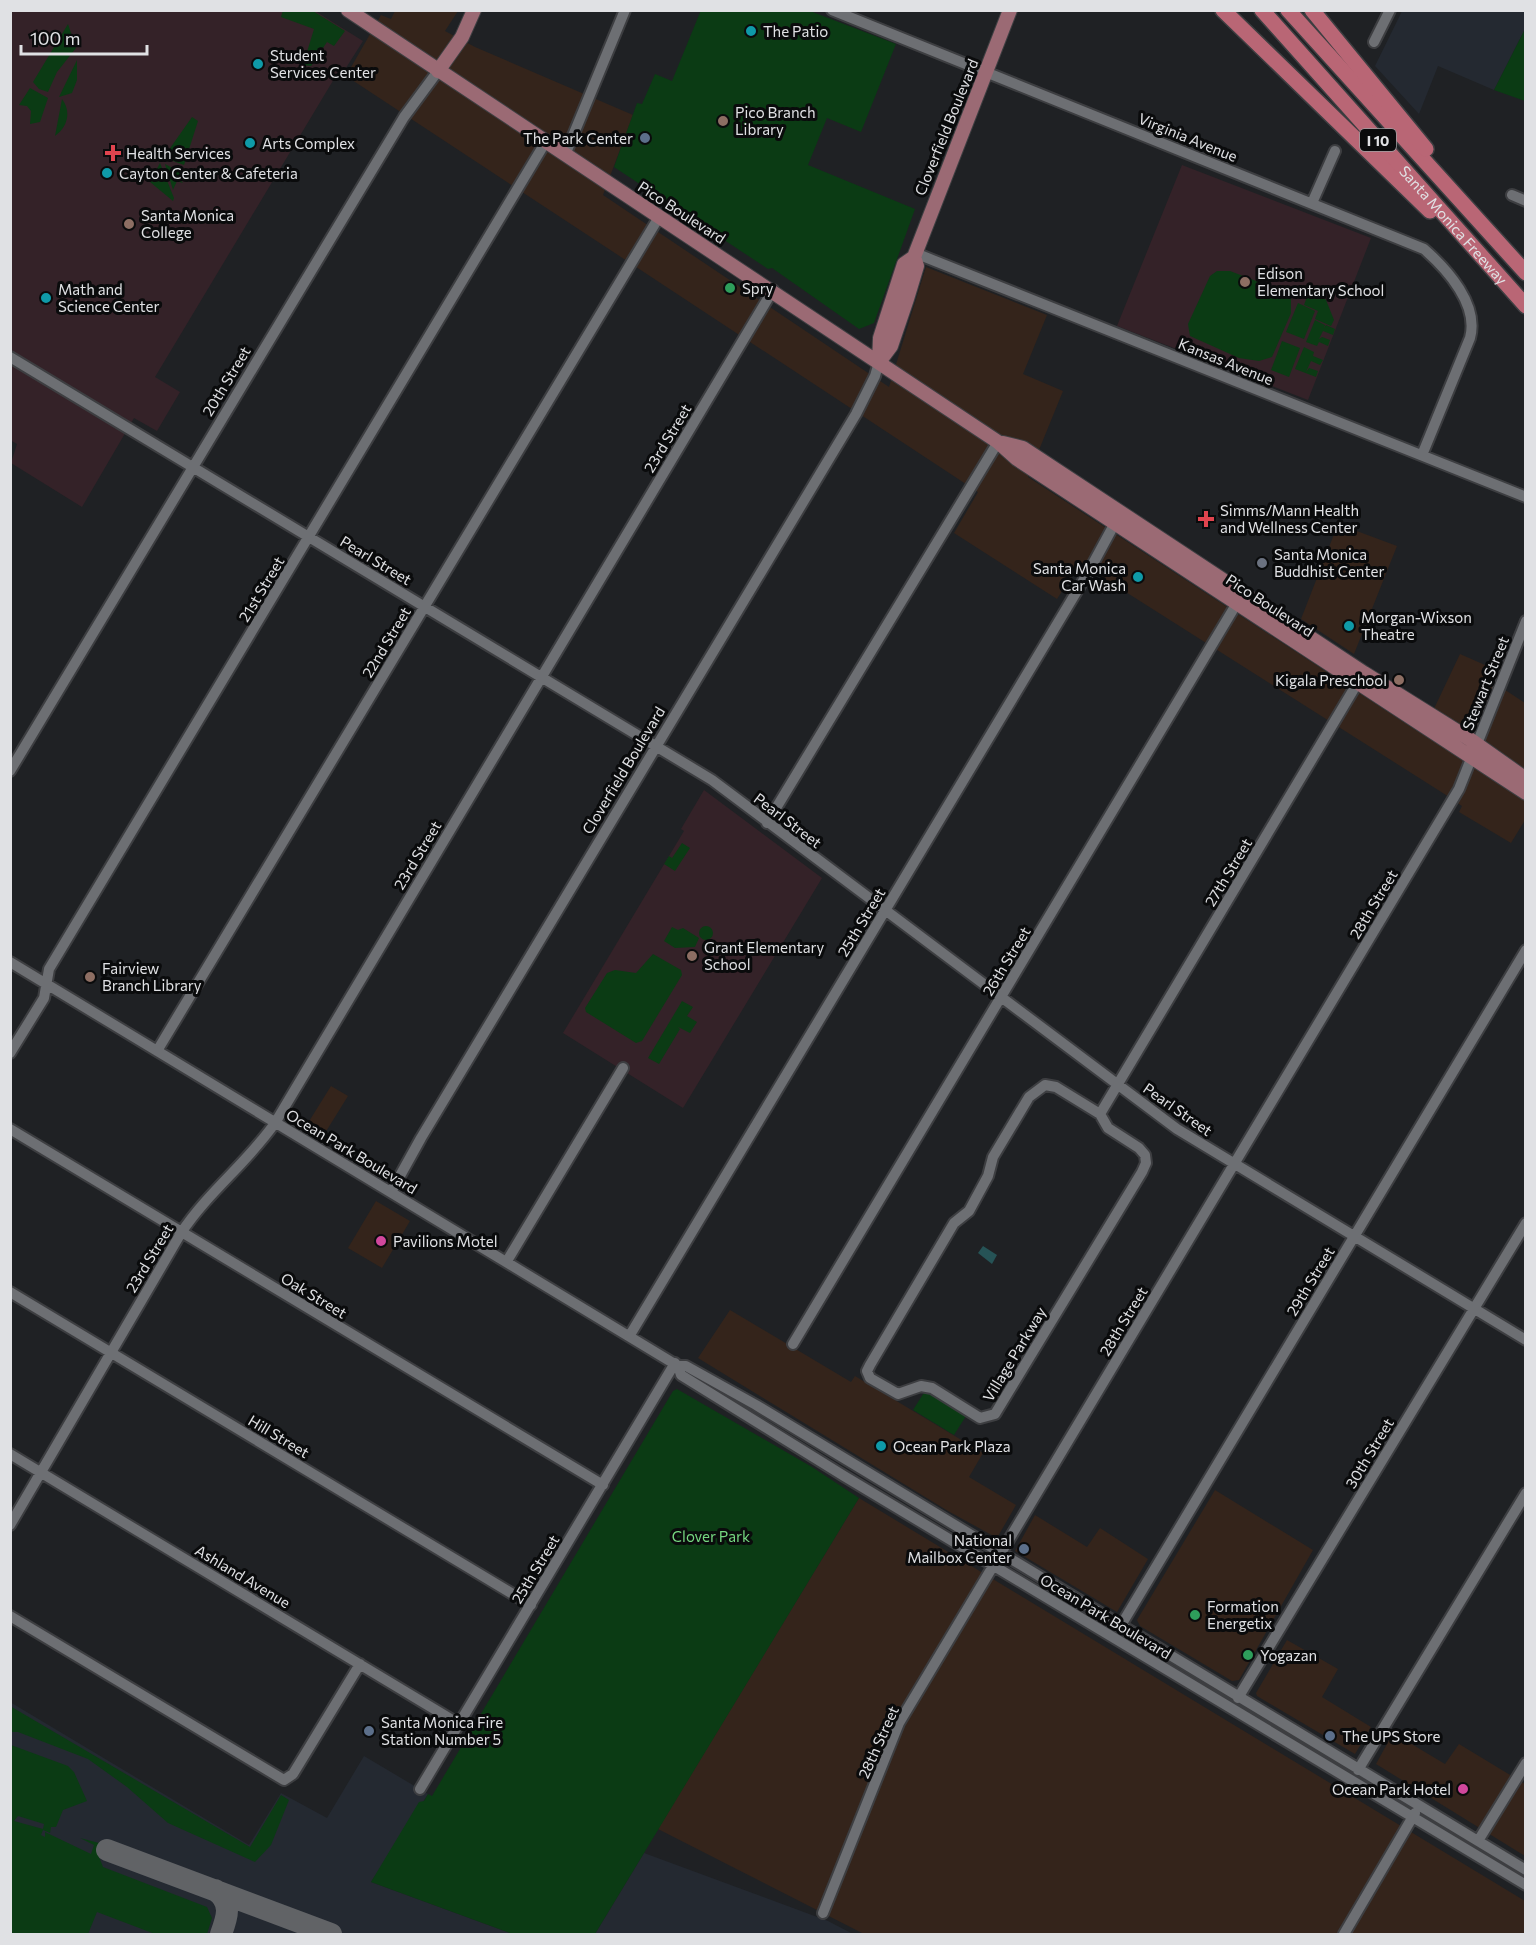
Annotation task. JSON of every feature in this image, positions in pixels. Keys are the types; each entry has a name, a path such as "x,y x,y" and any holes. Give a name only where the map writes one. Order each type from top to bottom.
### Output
{"highway":[{"path":"1223,10 1494,270"},
{"name":"Santa Monica Freeway","path":"1262,10 1526,306"},
{"name":"Santa Monica Freeway","path":"1288,10 1526,273"},
{"path":"1312,10 1460,190 1481,224"}],"main road":[{"name":"Pico Boulevard","path":"348,10 545,143 772,290 998,442 1017,459 1116,516 1361,678 1474,750 1526,779"},
{"name":"20th Street","path":"438,71 462,37 474,10"},
{"name":"Cloverfield Boulevard","path":"879,362 891,346 917,266 915,255 1010,10"},
{"name":"Pico Boulevard","path":"1474,750 1526,793"}],"street":[{"path":"565,155 625,10"},
{"name":"Virginia Avenue","path":"832,10 1418,246 1430,254 1462,293 1471,312 1472,329 1422,455"},
{"path":"1374,42 1390,10"},
{"name":"20th Street","path":"10,771 404,117 438,71"},
{"name":"21st Street","path":"10,1053 41,1003 49,969 545,143"},
{"path":"1312,203 1335,151"},
{"path":"1512,195 1526,201"},
{"name":"22nd Street","path":"157,1051 659,217"},
{"name":"Kansas Avenue","path":"915,255 1526,497"},
{"name":"23rd Street","path":"10,1525 61,1428 69,1421 181,1233 202,1203 250,1155 275,1123 772,290"},
{"name":"Pearl Street","path":"10,357 712,780 884,912 1177,1129 1526,1340"},
{"name":"Cloverfield Boulevard","path":"391,1192 421,1138 864,400 879,362"},
{"path":"767,823 998,442"},
{"name":"25th Street","path":"630,1335 1089,571 1116,516"},
{"name":"26th Street","path":"793,1344 1240,598"},
{"name":"Stewart Street","path":"1474,750 1526,621"},
{"name":"27th Street","path":"1100,1114 1361,678"},
{"name":"28th Street","path":"823,1913 899,1723 1002,1556 1454,798 1474,750"},
{"name":"29th Street","path":"1120,1627 1526,950"},
{"name":"Ocean Park Boulevard","path":"10,962 676,1364 686,1366 756,1405 1002,1556 1526,1870"},
{"path":"507,1261 623,1068"},
{"name":"Village Parkway","path":"1045,1085 1056,1087 1100,1114 1108,1128 1139,1148 1146,1163 995,1414 980,1418 932,1388 914,1387 904,1394 898,1394 870,1378 867,1371 870,1365 954,1223 969,1211 988,1176 993,1157 1029,1097 1045,1085"},
{"name":"Oak Street","path":"10,1129 603,1485"},
{"name":"30th Street","path":"1238,1698 1526,1223"},
{"name":"Hill Street","path":"10,1292 531,1605"},
{"name":"25th Street","path":"420,1790 676,1364"},
{"name":"Ocean Park Boulevard","path":"676,1364 681,1375 1526,1885"},
{"name":"Ashland Avenue","path":"10,1454 459,1724"},
{"name":"23rd Street","path":"10,1514 39,1471"},
{"path":"1358,1770 1526,1493"},
{"path":"10,1616 284,1780 293,1774 360,1664"},
{"path":"1478,1841 1526,1763"},
{"path":"1344,1935 1419,1805"}],"shaded area":[{"name":"Santa Monica College","path":"10,11 315,11 363,41 344,71 340,69 155,377 180,392 157,431 134,418 82,507 11,463 17,444 10,440"},
{"path":"395,11 458,11 445,31 475,47 633,115 603,195 889,387 926,267 1047,315 1023,374 1063,391 1028,477 1422,734 1460,654 1494,669 1490,680 1525,703 1525,820 1511,843 1459,812 1462,806 1446,795 1080,563 1057,599 954,533 978,492 346,76 381,15 391,19"},
{"path":"1402,11 1525,11 1525,29 1494,90 1438,66 1419,114 1375,66"},
{"name":"Edison Elementary School","path":"1182,165 1371,238 1308,400 1117,326"},
{"path":"1338,524 1397,546 1354,654 1301,619"},
{"name":"Grant Elementary School","path":"704,790 822,878 683,1108 563,1033 684,831 681,829"},
{"path":"331,1086 348,1096 325,1133 308,1123"},
{"path":"376,1201 410,1221 382,1268 348,1248"},
{"path":"730,1310 851,1382 855,1376 983,1453 969,1477 1016,1505 997,1538 948,1511 698,1358"},
{"path":"1215,1490 1313,1550 1239,1680 1232,1681 1140,1626 1137,1620"},
{"path":"859,1498 1525,1901 1525,1934 864,1934 658,1829"},
{"path":"1035,1515 1087,1547 1100,1528 1148,1559 1117,1612 1015,1551"},
{"path":"1287,1640 1338,1669 1322,1697 1371,1727 1355,1754 1257,1696 1256,1693"},
{"path":"10,1702 249,1845 281,1793 327,1818 364,1756 428,1794 371,1882 513,1934 11,1934"},
{"path":"1393,1733 1445,1764 1459,1744 1525,1784 1525,1856 1376,1764"},
{"path":"644,1853 828,1921 853,1934 595,1934"}],"green space":[{"path":"283,10 313,11 345,31 334,46 327,42 311,66 303,65 314,29 281,17"},
{"path":"701,10 810,11 896,44 861,132 827,118 808,165 915,209 874,323 859,329 772,268 768,269 614,167 637,103 642,104 655,74 672,81"},
{"path":"68,24 76,48 57,72 48,92 39,89 33,82"},
{"path":"1525,29 1525,101 1494,90"},
{"path":"77,60 77,80 72,93 59,97"},
{"path":"30,88 48,98 40,122 30,124 31,111 27,106 19,105"},
{"path":"62,99 67,109 67,119 63,129 55,136"},
{"path":"192,117 198,121 184,165 173,161 166,154"},
{"path":"160,163 174,198 173,201 150,182"},
{"path":"165,164 182,173 180,179 183,183 177,181 173,190"},
{"path":"1217,271 1230,271 1285,292 1291,299 1291,313 1272,357 1259,361 1239,358 1190,336 1188,324 1210,276"},
{"path":"1313,288 1326,300 1334,320 1331,326 1315,319 1318,311 1304,305"},
{"path":"1298,303 1315,311 1304,339 1286,332"},
{"path":"1315,320 1325,325 1324,328 1326,325 1335,329 1333,335 1323,331 1319,339 1322,337 1330,340 1328,346 1319,342 1317,346 1306,342"},
{"path":"1282,341 1300,348 1289,377 1271,370"},
{"path":"1304,347 1314,352 1313,356 1323,360 1320,365 1311,361 1306,372 1309,368 1318,371 1316,377 1295,369"},
{"path":"682,843 690,848 675,871 664,864 669,856 672,858"},
{"path":"703,926 709,926 713,933 709,940 703,940 699,936 699,930"},
{"path":"672,927 678,930 683,928 699,938 695,947 675,948 664,941"},
{"path":"653,954 681,970 682,975 642,1041 636,1043 586,1012 585,1008 607,973 615,970 636,973"},
{"path":"682,1001 693,1007 687,1016 697,1022 690,1033 678,1027 680,1029 659,1064 648,1058"},
{"name":"Clover Park","path":"677,1389 812,1467 859,1498 595,1934 513,1934 371,1882 419,1802 424,1801 428,1794 432,1796 673,1391"},
{"path":"925,1391 966,1416 954,1435 913,1410"},
{"path":"10,1706 250,1847 281,1795 289,1800 271,1845 255,1862 168,1823 127,1787 88,1759 18,1732 11,1732"},
{"path":"11,1745 68,1766 74,1772 87,1801 63,1810 56,1827 51,1827 50,1833 43,1830 41,1835 45,1837 45,1832 91,1854 94,1845 80,1838 99,1843 97,1852 103,1867 207,1907 212,1918 207,1934 155,1934 97,1912 88,1934 11,1934","holes":["18,1816 44,1824 43,1829 14,1821"]}],"water":[{"path":"983,1246 997,1255 992,1264 978,1253"}],"taxiway":[{"path":"107,1850 331,1934"},
{"path":"215,1890 221,1895 227,1910 221,1934"}],"place":[{"name":"The Patio","path":"751,31"},
{"name":"Student Services Center","path":"258,64"},
{"name":"Pico Branch Library","path":"723,121"},
{"name":"The Park Center","path":"645,138"},
{"name":"Arts Complex","path":"250,143"},
{"name":"Health Services","path":"113,153"},
{"name":"Cayton Center & Cafeteria","path":"107,173"},
{"name":"Santa Monica College","path":"129,224"},
{"name":"Edison Elementary School","path":"1245,282"},
{"name":"Spry","path":"730,288"},
{"name":"Math and Science Center","path":"46,298"},
{"name":"Simms/Mann Health and Wellness Center","path":"1206,519"},
{"name":"Santa Monica Buddhist Center","path":"1262,563"},
{"name":"Santa Monica Car Wash","path":"1138,577"},
{"name":"Morgan-Wixson Theatre","path":"1349,626"},
{"name":"Kigala Preschool","path":"1399,680"},
{"name":"Grant Elementary School","path":"692,956"},
{"name":"Fairview Branch Library","path":"90,977"},
{"name":"Pavilions Motel","path":"381,1241"},
{"name":"Ocean Park Plaza","path":"881,1446"},
{"name":"National Mailbox Center","path":"1024,1549"},
{"name":"Formation Energetix","path":"1195,1615"},
{"name":"Yogazan","path":"1248,1655"},
{"name":"Santa Monica Fire Station Number 5","path":"369,1731"},
{"name":"The UPS Store","path":"1330,1736"},
{"name":"Ocean Park Hotel","path":"1463,1789"}]}
